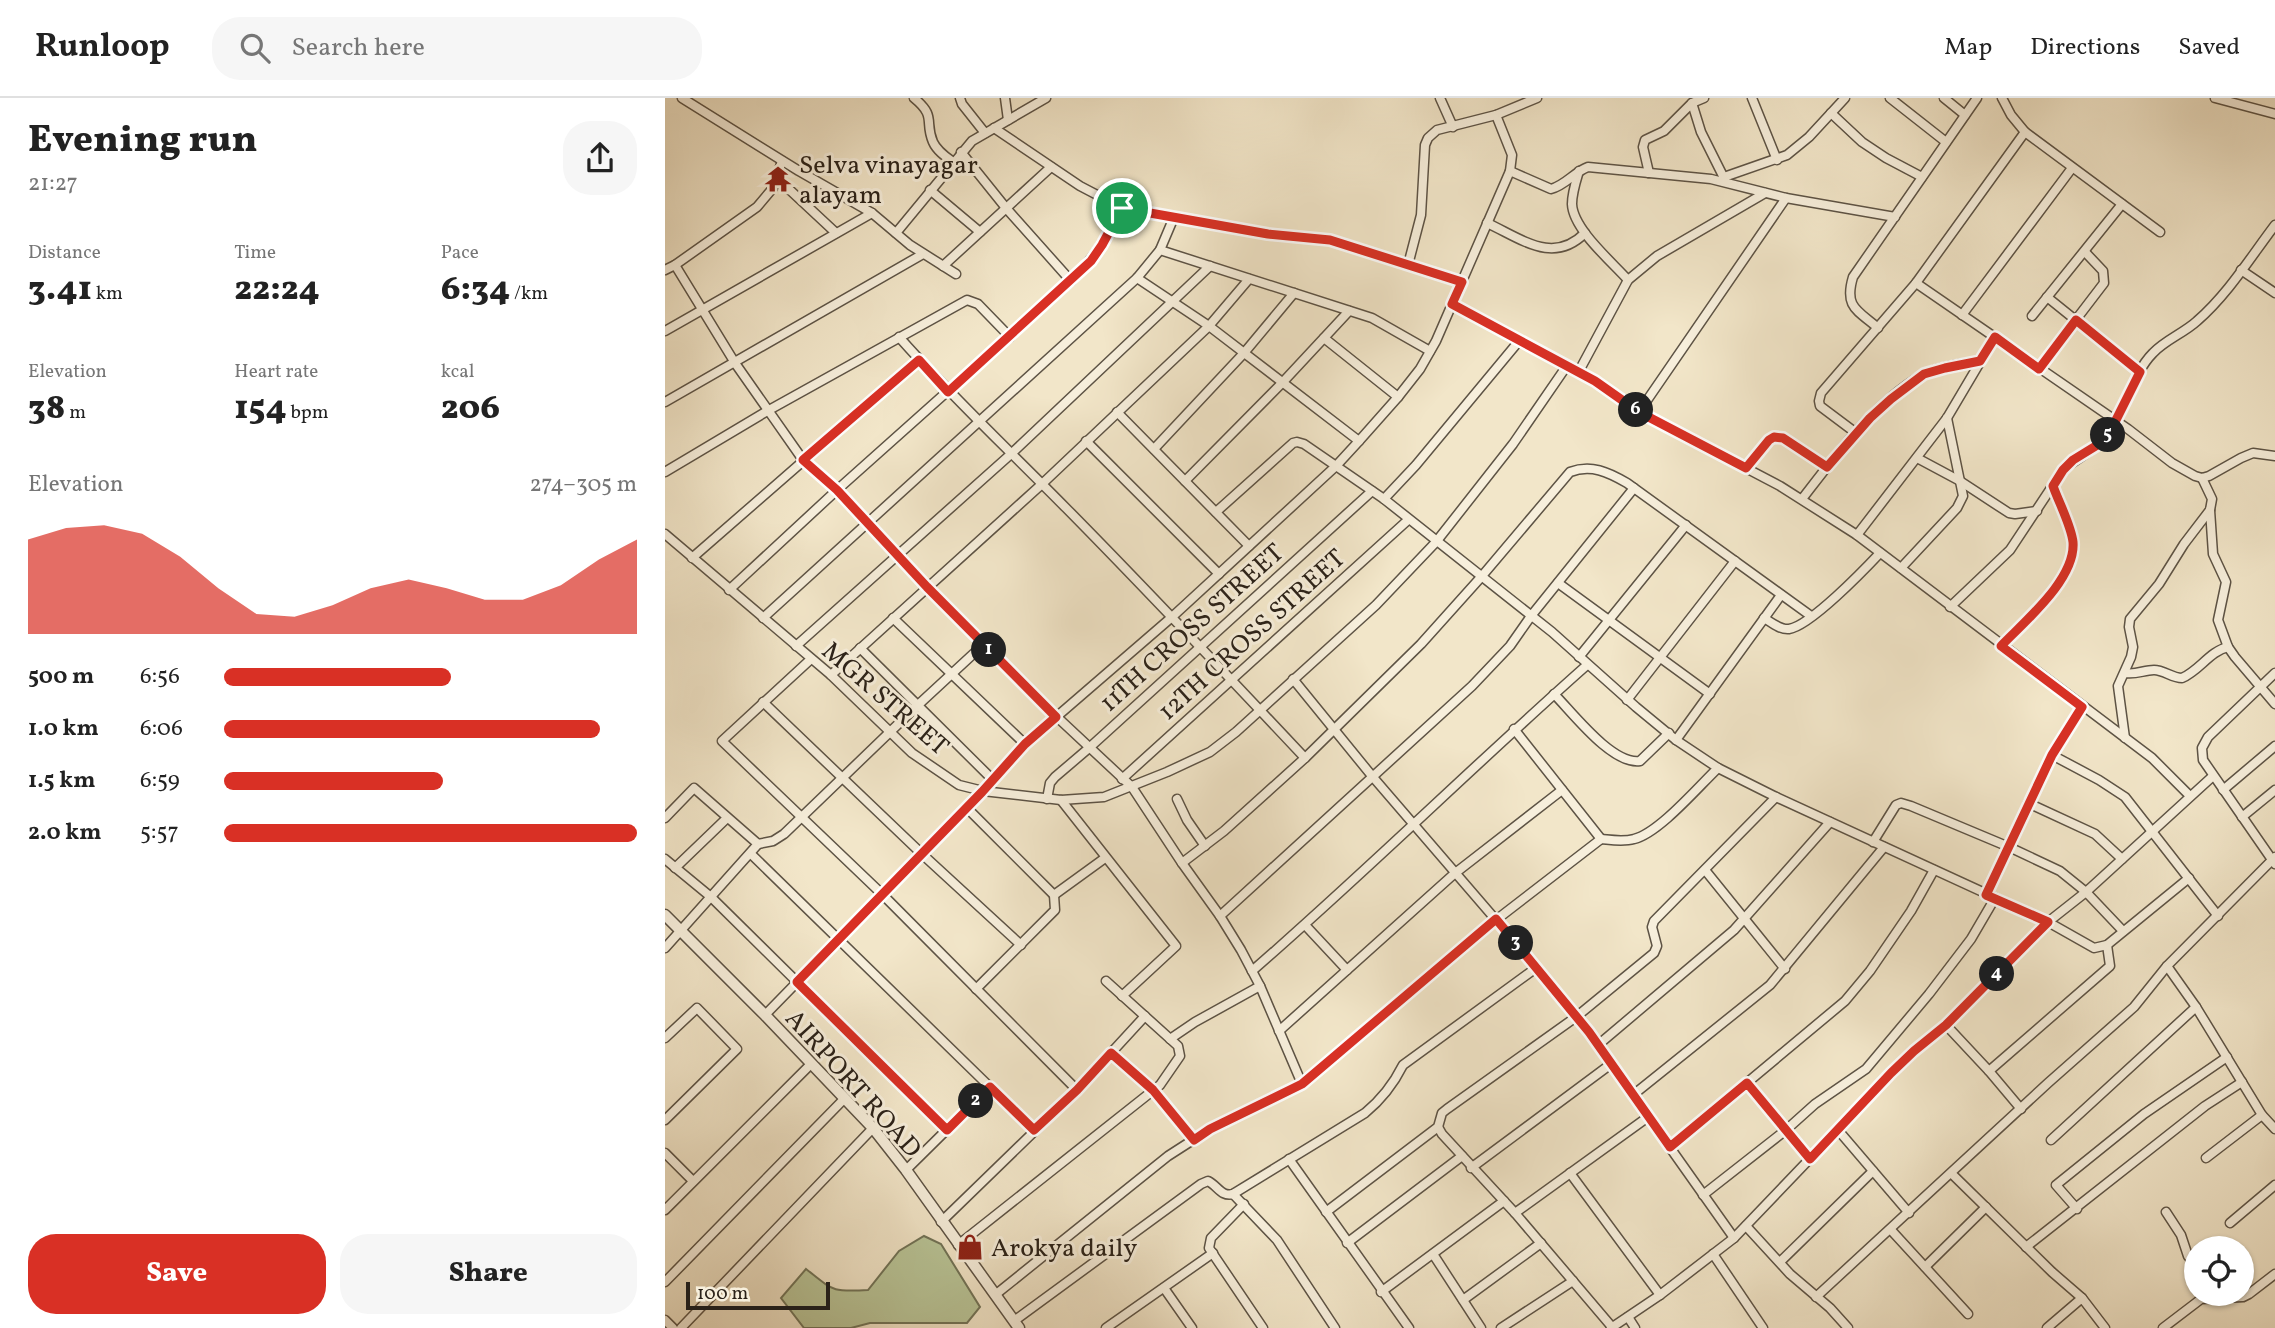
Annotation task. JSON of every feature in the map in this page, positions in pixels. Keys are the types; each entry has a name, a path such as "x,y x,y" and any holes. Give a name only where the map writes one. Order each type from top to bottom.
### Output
{"street":[{"path":"682,98 782,161 872,213 923,254 956,274"},
{"path":"914,98 925,107 930,117 932,140 953,162"},
{"path":"960,98 985,133"},
{"path":"1005,98 1008,120"},
{"path":"895,233 972,141 1046,98"},
{"path":"1440,98 1453,127"},
{"path":"1505,98 1510,109"},
{"path":"1408,265 1421,215 1425,145 1428,138 1437,130 1496,115 1537,98"},
{"path":"1649,173 1643,147 1645,140 1668,128 1692,103 1704,98"},
{"path":"1725,180 1777,160 1796,149 1845,98"},
{"path":"1890,98 1946,142"},
{"path":"1944,98 1965,115"},
{"path":"1878,328 1853,307 1848,293 1853,277 1977,98"},
{"path":"2002,98 2025,132 2160,232"},
{"path":"2216,98 2275,114"},
{"path":"1754,99 1777,160"},
{"path":"1692,103 1701,132 1725,180"},
{"path":"1831,113 1862,142 1922,177"},
{"path":"765,1015 967,808 1025,744 1173,617 1249,547 1336,466 1398,397 1430,351 1510,171 1512,155 1496,115"},
{"path":"994,128 1102,199 1122,208 1268,234 1330,240 1462,282"},
{"path":"1856,433 1824,410 1819,401 1821,393 1916,284 2025,132"},
{"path":"961,152 1071,281"},
{"path":"665,270 757,207 777,178 782,161"},
{"path":"943,266 1051,167"},
{"path":"1510,171 1552,189 1588,167 1725,180 1786,198 1895,217"},
{"path":"1962,315 2072,168"},
{"path":"1579,171 1572,206 1574,215 1585,233 1628,279"},
{"path":"777,178 836,233"},
{"path":"930,190 980,232"},
{"path":"1578,373 1628,279 1657,256 1765,193"},
{"path":"1639,412 1786,198"},
{"path":"2032,316 2122,205"},
{"path":"729,590 1071,281 1091,261 1122,208"},
{"path":"665,331 872,213"},
{"path":"763,618 1136,278 1160,250 1174,217"},
{"path":"1487,223 1542,247 1558,250 1569,247 1585,233"},
{"path":"1950,607 2002,560 2063,470 2073,460 2099,444 2117,422 2140,372 2154,351 2195,323 2223,295 2275,225"},
{"path":"1160,250 1371,318 1430,351"},
{"path":"2039,369 2097,293 2105,277 2099,265 2085,252"},
{"path":"665,402 923,254"},
{"path":"675,265 735,363 803,460 837,490 897,556 1056,717 1132,787 1220,916 1252,971 1302,1084"},
{"path":"796,646 1011,454 1210,266"},
{"path":"2241,271 2275,293"},
{"path":"1136,278 1209,326 1359,442"},
{"path":"831,675 1042,484 1209,326 1249,279"},
{"path":"1916,284 2172,463 2195,476 2202,478 2253,453 2275,456"},
{"path":"1154,449 1244,353 1294,293"},
{"path":"2047,297 2140,372"},
{"path":"665,472 769,410 967,300 978,304 1010,337"},
{"path":"1452,304 1595,381 1639,412 1802,499 1857,535 2164,768 2190,796"},
{"path":"1185,481 1349,311"},
{"path":"899,337 978,423 1173,617 1304,758"},
{"path":"1857,535 1947,418 1995,337"},
{"path":"1324,338 1398,397"},
{"path":"1384,499 1416,465 1519,341"},
{"path":"692,558 919,360"},
{"path":"1802,499 1856,433 1891,399 1924,374 1980,361"},
{"name":"MGR STREET","path":"665,534 831,675 889,732 933,769 959,785 982,792 1047,799 1104,797 1210,752 1260,711 1376,606 1436,542 1513,444 1566,367"},
{"path":"1117,412 1249,547"},
{"path":"1901,568 1958,508 1963,496 1947,418"},
{"path":"1746,468 1774,437 1783,438 1827,467"},
{"path":"1086,441 1219,574"},
{"path":"1216,512 1297,442 1384,499 1552,632 1676,740 1718,768 2048,922 2095,948 2107,944 2189,878"},
{"path":"1916,457 1960,481 2009,513 2037,511"},
{"path":"1182,863 1205,846 1304,758 1421,644 1570,472 1581,468 1608,472 1811,616"},
{"path":"2202,478 2212,499 2210,510 2213,554 2226,582 2218,620 2228,647 2275,704"},
{"path":"2001,646 2052,593 2070,561 2073,539 2053,486"},
{"path":"1220,916 1472,686 1510,646 1634,488"},
{"name":"11TH CROSS STREET","path":"1047,799 1050,783 1055,777 1371,491"},
{"path":"2125,738 2118,686 2133,647 2130,619 2153,592 2210,510"},
{"name":"12TH CROSS STREET","path":"1122,779 1408,520"},
{"path":"1579,657 1686,526"},
{"path":"1764,618 1783,629 1795,627 1857,576 1880,553"},
{"path":"1627,700 1735,561"},
{"path":"1558,583 1710,694"},
{"path":"1676,740 1781,595"},
{"path":"893,618 1025,744"},
{"path":"665,948 758,844 773,841 802,818 889,732 984,645"},
{"path":"2125,673 2133,675 2157,670 2182,678 2221,648 2228,647"},
{"path":"860,648 993,780"},
{"path":"811,659 722,741 883,895 1077,1090"},
{"path":"1252,971 1587,665"},
{"path":"1816,1297 2134,1007 2167,966 2274,860 2213,776 2203,760 2202,748 2208,737 2275,673"},
{"path":"1293,680 1576,1017 1734,1238"},
{"path":"1554,694 1612,752 1628,761 1640,761 1668,733"},
{"path":"763,702 1021,944"},
{"path":"1703,1195 1815,1104 1866,1069 1946,972 1971,939 2028,803 2052,755 2082,707"},
{"path":"1514,729 1601,839"},
{"path":"2223,790 2275,746"},
{"path":"2052,755 2116,789 2125,797 2218,916"},
{"path":"995,1295 1136,1181 1210,1129 1302,1084 1496,919 1601,839 1636,839 1667,818 1718,768"},
{"path":"1438,1127 1442,1135 1515,1213 1612,1328 1660,1296 1734,1238 1914,1051 1946,1025 2048,922 2086,892 2213,776"},
{"path":"665,818 694,788 758,844"},
{"path":"1279,1031 1454,874 1562,790"},
{"path":"2242,817 2275,790"},
{"path":"1326,1212 1438,1127 1442,1113 1447,1109 1576,1017 1654,953 1657,946 1652,927 1654,921 1776,797"},
{"path":"1177,799 1187,820 1205,846"},
{"path":"1061,800 1175,946 1122,996"},
{"path":"1873,842 1891,810 1901,803 2051,866 2086,892 2123,931"},
{"path":"2028,803 2095,834 2122,859"},
{"path":"967,808 1054,895 1055,910 976,989"},
{"path":"675,868 727,818"},
{"path":"1598,1045 1719,944 1830,822"},
{"path":"1633,1095 1757,997 1785,970 1884,847"},
{"path":"751,854 1034,1130"},
{"path":"1054,895 1105,858"},
{"path":"665,859 711,897 947,1130"},
{"path":"1705,870 1785,970"},
{"path":"1670,1147 1845,1001 1870,971 1912,911 1934,870"},
{"name":"AIRPORT ROAD","path":"665,915 873,1128 1016,1324"},
{"path":"1305,925 1347,971"},
{"path":"1989,1070 2110,966 2107,944"},
{"path":"2167,966 2196,1007 2262,1115 2275,1129"},
{"path":"1016,1324 1201,1184 1208,1181 1221,1193 1227,1196 1233,1194 1366,1114 1387,1093 1403,1065 1536,968"},
{"path":"958,1245 1160,1085 1180,1056 1178,1046 1106,982"},
{"path":"1170,1039 1260,986"},
{"path":"2052,1140 2196,1007"},
{"path":"665,1038 697,1008 737,1050 665,1120"},
{"path":"941,1222 1077,1090 1145,1016"},
{"path":"1946,1025 1989,1070 2021,1109"},
{"path":"1111,1053 1153,1090 1194,1140"},
{"path":"2077,1209 2056,1185 2144,1114 2227,1057"},
{"path":"665,1210 811,1064"},
{"path":"1471,1168 1611,1064"},
{"path":"2026,1247 2205,1106 2242,1082"},
{"path":"1747,1083 1810,1159"},
{"path":"906,1170 990,1087"},
{"path":"665,1282 845,1098"},
{"path":"2206,1157 2262,1115"},
{"path":"1515,1213 1648,1117"},
{"path":"681,1328 873,1128"},
{"path":"1837,1130 1909,1213"},
{"path":"665,1153 693,1181"},
{"path":"1347,1243 1462,1156"},
{"path":"1289,1159 1409,1328"},
{"path":"1780,1262 1873,1171"},
{"path":"1570,1173 1660,1296"},
{"path":"1952,1174 2082,1298 2105,1328"},
{"path":"2229,1223 2275,1185"},
{"path":"1233,1194 1277,1240 1335,1328"},
{"path":"1381,1292 1504,1201"},
{"path":"1244,1204 1211,1238 1209,1248 1263,1328"},
{"path":"1925,1267 1986,1207"},
{"path":"2166,1212 2184,1244"},
{"path":"1746,1226 1848,1328"},
{"path":"1891,1230 1968,1314"},
{"path":"1463,1300 1541,1243"},
{"path":"1106,1328 1213,1253"},
{"path":"1433,1254 1481,1328"},
{"path":"1713,1254 1763,1328"},
{"path":"2254,1289 2275,1274"},
{"path":"1501,1328 1573,1281"},
{"path":"1164,1288 1192,1328"},
{"path":"2047,1328 2082,1298"},
{"path":"2163,1328 2192,1306"},
{"path":"1628,1317 1635,1328"},
{"path":"665,1320 673,1328"}],"green space":[{"path":"924,1236 941,1244 980,1307 967,1323 870,1323 851,1328 804,1328 781,1298 806,1269 834,1288 847,1291 868,1290 899,1251"}],"place":[{"name":"Selva vinayagar alayam","path":"778,179"},
{"name":"Arokya daily","path":"970,1247"}],"route":[{"path":"1122,208 1268,234 1330,240 1462,282 1452,304 1595,381 1639,412 1746,468 1774,437 1783,438 1827,467 1870,418 1891,399 1924,374 1980,361 1995,337 2039,369 2076,320 2140,372 2117,422 2105,439 2073,460 2053,486 2073,539 2070,561 2052,593 2001,646 2082,707 2052,755 1986,895 2048,922 1946,1025 1891,1073 1810,1159 1747,1083 1670,1147 1589,1032 1496,919 1302,1084 1210,1129 1194,1140 1153,1090 1111,1053 1077,1090 1034,1130 990,1087 947,1130 797,982 982,792 1025,744 1056,717 897,556 837,490 803,460 919,360 948,392 1091,261 1122,208"}]}
